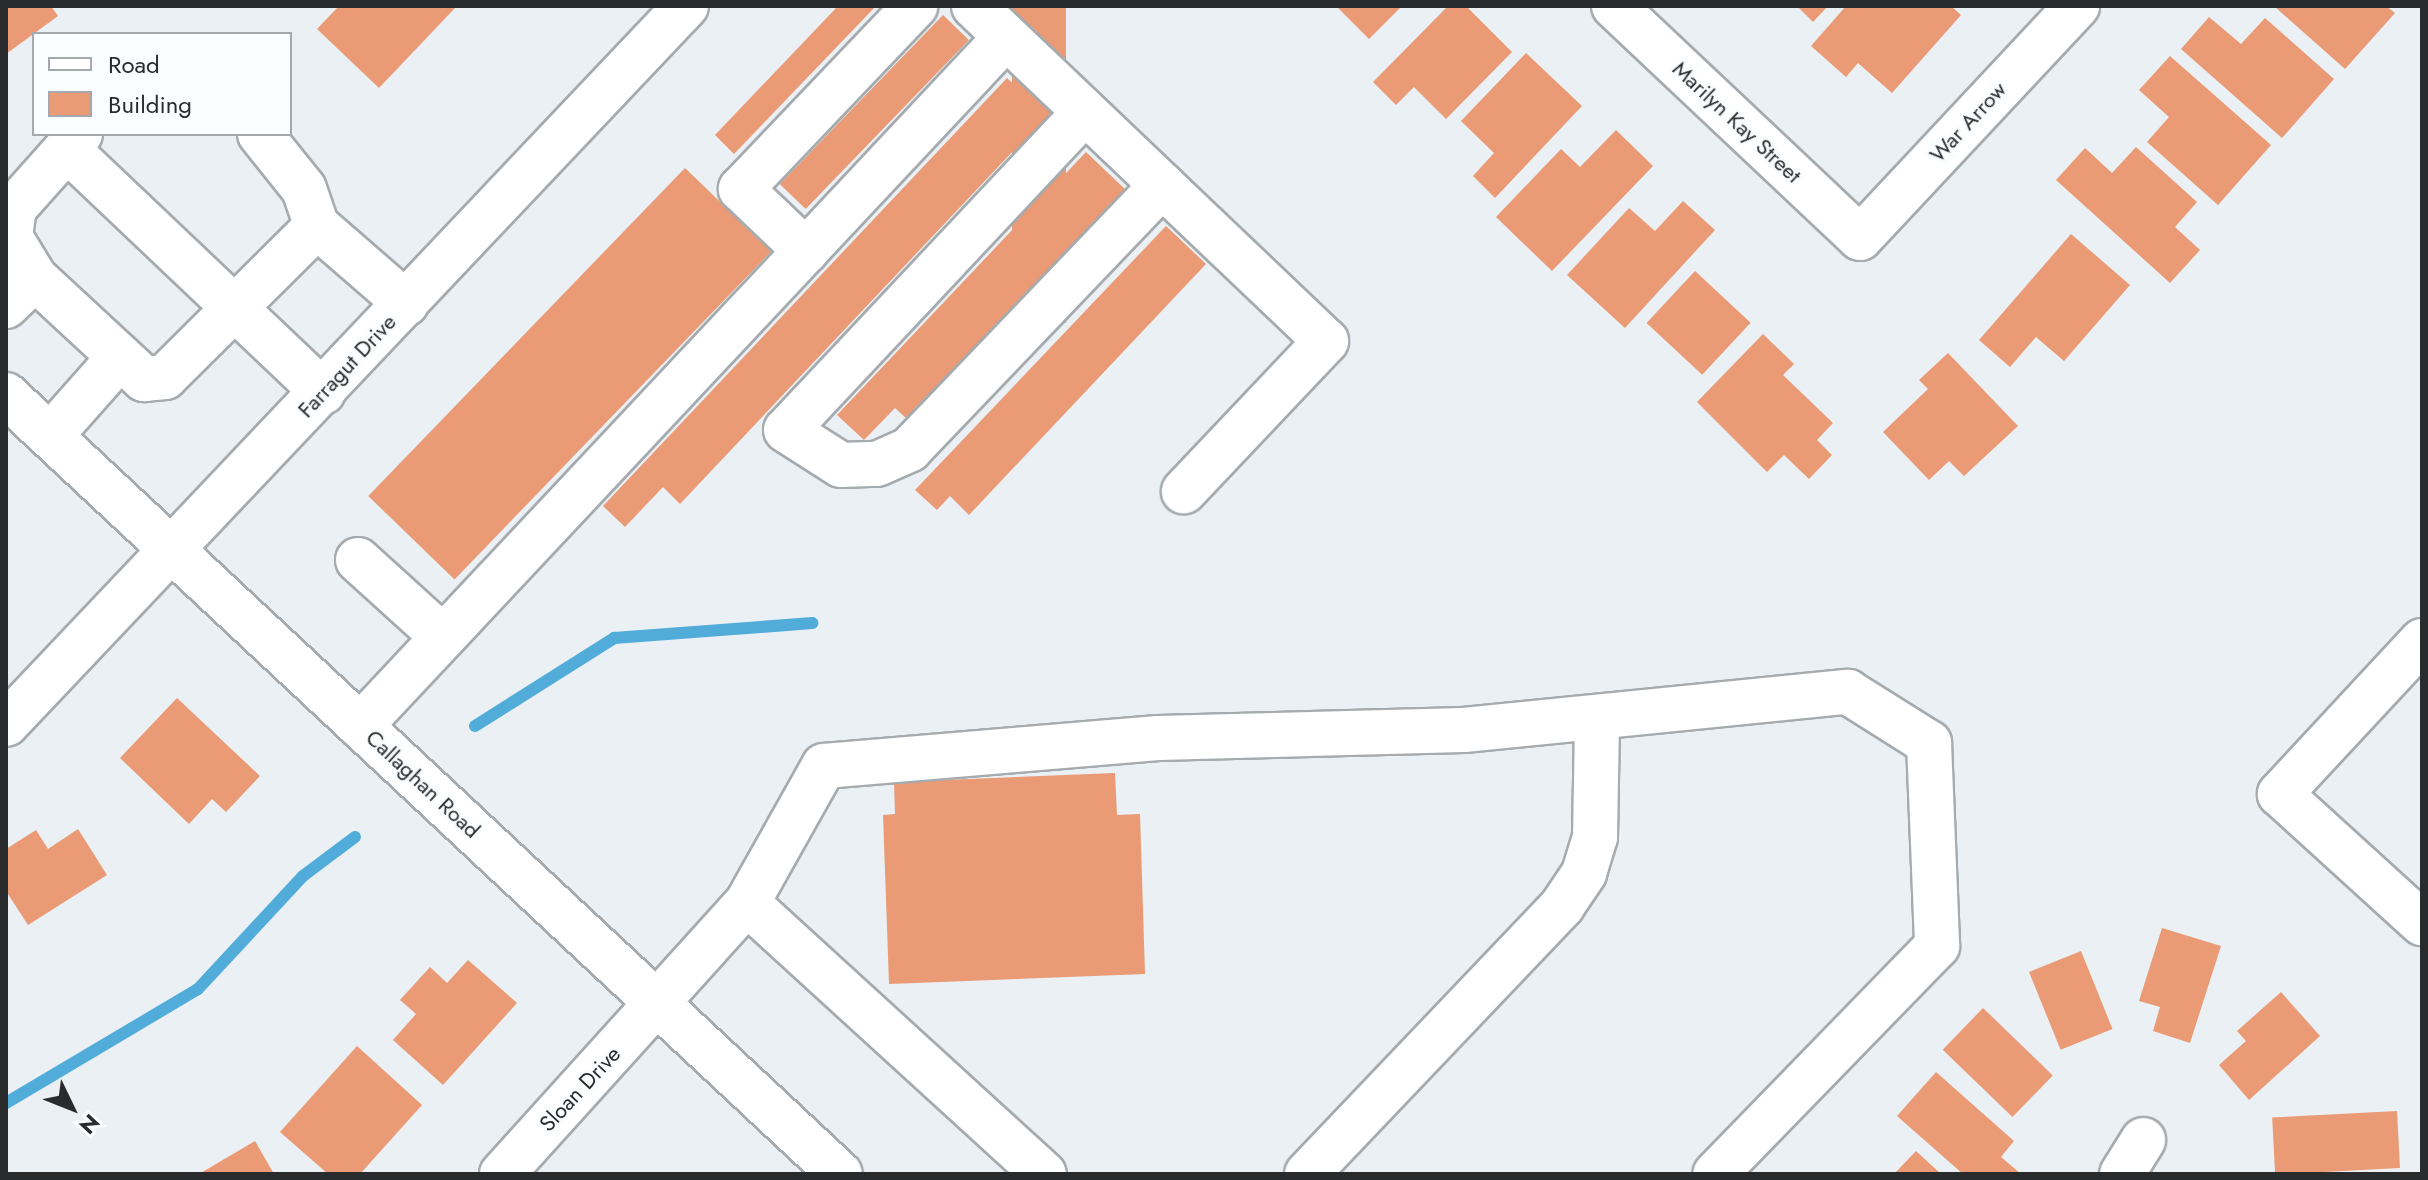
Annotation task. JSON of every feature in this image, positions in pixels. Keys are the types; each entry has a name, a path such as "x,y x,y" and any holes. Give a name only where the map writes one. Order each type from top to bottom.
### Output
{"street":[{"name":"Farragut Drive","path":"6,724 686,6"},
{"path":"806,251 741,189 915,6"},
{"path":"974,6 1326,341 1184,491"},
{"name":"Marilyn Kay Street","path":"1614,6 1860,238"},
{"name":"War Arrow","path":"1860,238 2077,6"},
{"path":"360,726 1006,37"},
{"path":"1085,112 786,430 841,465 877,464 910,449 1162,185"},
{"path":"262,136 304,189 317,226 406,303"},
{"path":"317,226 238,309 165,377 144,379 120,357 20,292 10,237 14,208 74,141 238,309 323,392"},
{"path":"50,436 120,357"},
{"name":"Callaghan Road","path":"6,395 840,1174"},
{"path":"358,560 443,637"},
{"path":"2422,641 2280,794 2422,923"},
{"path":"1307,1174 1562,906 1584,873 1595,837 1597,718 1848,692 1929,743 1937,946 1715,1174"},
{"name":"Sloan Drive","path":"502,1174 747,903 824,766 1158,738 1464,730 1597,718"},
{"path":"747,903 1044,1174"}],"building":[{"path":"6,6 51,6 58,16 32,32 6,54"},
{"path":"339,6 455,8 379,88 317,29"},
{"path":"838,6 876,6 734,154 715,135"},
{"path":"1012,6 1066,6 1066,323 1012,323"},
{"path":"1336,6 1402,6 1369,39"},
{"path":"1448,6 1466,6 1512,52 1446,119 1414,87 1396,105 1373,82"},
{"path":"1797,6 1828,6 1813,22"},
{"path":"1846,6 1951,6 1961,15 1892,93 1858,63 1846,77 1811,46"},
{"path":"2274,6 2386,6 2395,13 2345,69"},
{"path":"943,15 969,40 806,209 780,184"},
{"path":"2209,17 2241,44 2265,18 2334,79 2282,138 2181,49"},
{"path":"1526,53 1582,106 1495,198 1473,176 1494,153 1461,121"},
{"path":"2170,56 2271,145 2218,205 2147,142 2169,117 2139,90"},
{"path":"1007,78 1046,116 680,504 663,487 625,527 603,506"},
{"path":"1616,130 1653,166 1552,271 1496,217 1561,149 1580,167"},
{"path":"2136,147 2197,202 2175,227 2200,250 2170,283 2056,180 2085,148 2112,173"},
{"path":"1086,152 1126,190 908,420 895,408 864,440 837,415"},
{"path":"685,168 771,251 455,579 368,496"},
{"path":"1683,201 1715,230 1625,328 1567,275 1629,208 1655,231"},
{"path":"1166,226 1206,264 969,515 950,496 937,510 915,490"},
{"path":"2071,234 2130,285 2064,361 2036,337 2010,367 1979,340"},
{"path":"1695,271 1751,323 1702,375 1647,323"},
{"path":"1763,334 1794,364 1783,375 1833,423 1817,440 1832,455 1809,479 1784,455 1767,472 1697,402"},
{"path":"1948,353 2018,426 1964,476 1949,461 1929,480 1883,432 1928,389 1919,380"},
{"path":"177,698 260,776 226,812 212,799 189,824 120,758"},
{"path":"1115,773 1117,815 1140,814 1145,974 889,984 883,815 895,814 894,782"},
{"path":"78,829 107,875 28,925 6,891 6,849 36,830 48,849"},
{"path":"2162,928 2221,946 2190,1043 2153,1031 2160,1007 2139,1001"},
{"path":"2081,951 2112,1029 2061,1050 2029,972"},
{"path":"468,960 517,1003 443,1085 393,1040 416,1014 400,1000 430,967 447,983"},
{"path":"2281,992 2320,1036 2249,1100 2219,1065 2246,1041 2237,1031"},
{"path":"1983,1008 2053,1075 2012,1117 1943,1050"},
{"path":"357,1046 422,1105 360,1174 328,1174 280,1132"},
{"path":"1936,1072 2014,1141 2001,1157 2021,1174 1963,1174 1897,1116"},
{"path":"2397,1111 2400,1168 2275,1174 2272,1118"},
{"path":"255,1141 274,1174 199,1174"},
{"path":"1916,1151 1941,1174 1894,1174"}],"waterway":[{"path":"475,726 614,638 812,623"},
{"path":"6,1103 198,989 303,876 355,837"}]}
